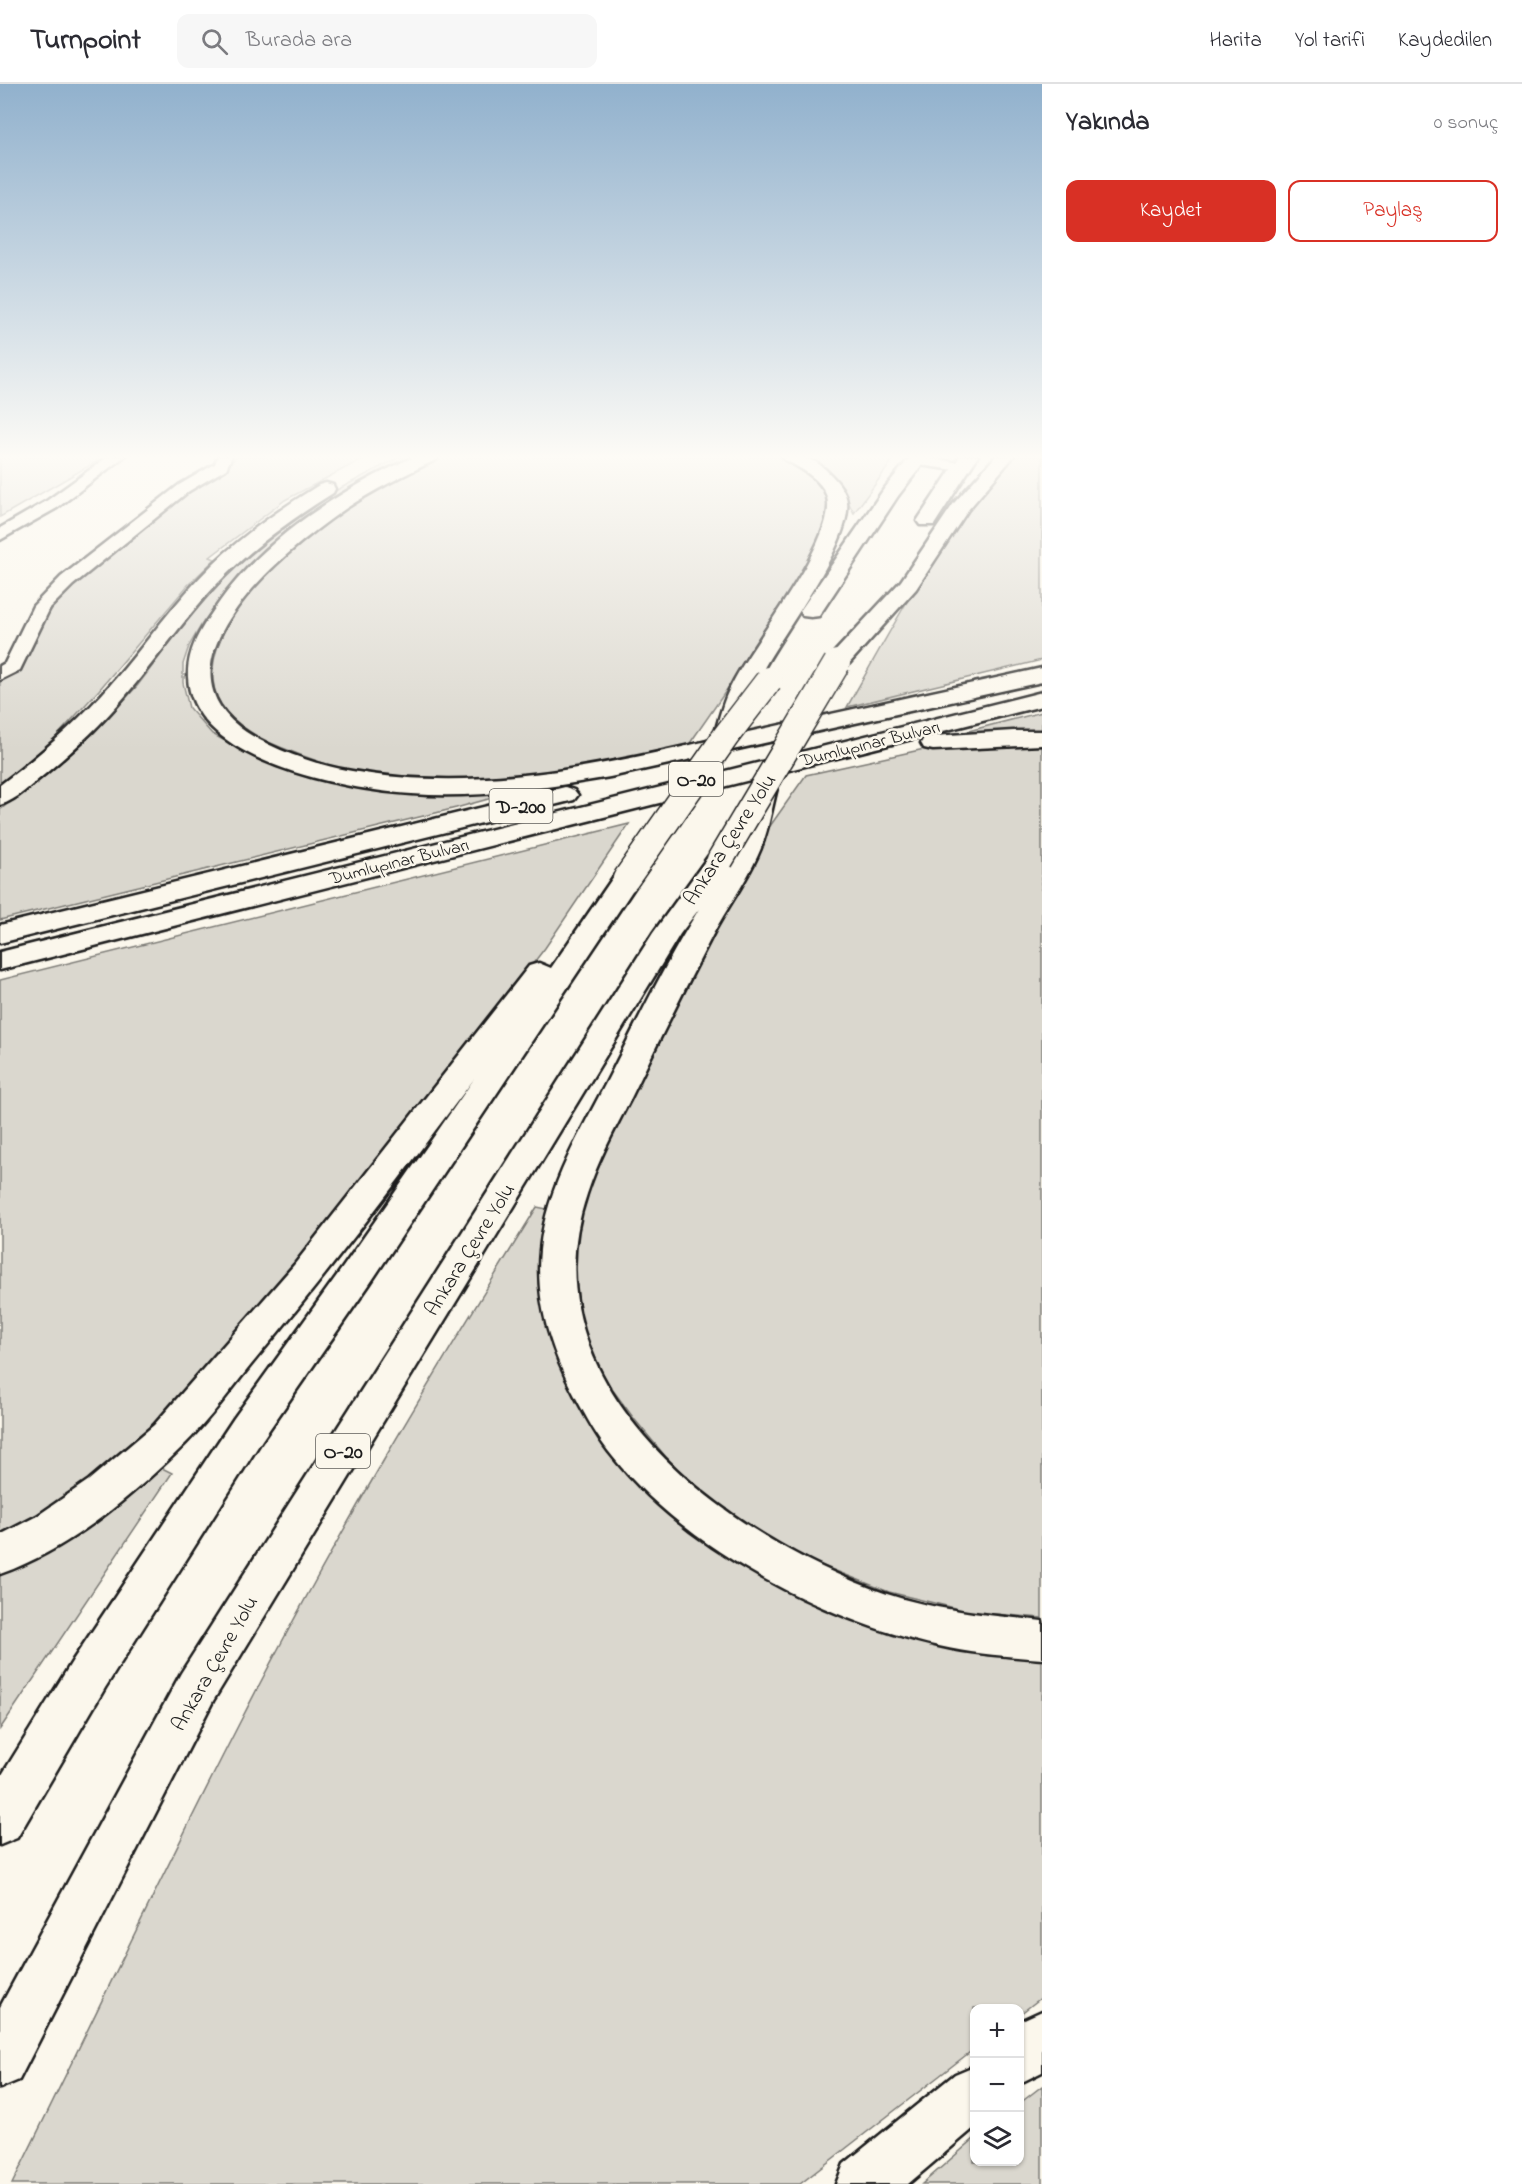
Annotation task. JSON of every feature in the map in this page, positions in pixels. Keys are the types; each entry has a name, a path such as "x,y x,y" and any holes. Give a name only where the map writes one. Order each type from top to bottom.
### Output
{"highway":[{"path":"0,797 66,744 107,702 206,583 235,554"},
{"path":"276,554 232,599 215,623 202,648 198,663 198,682 214,716 230,731 278,757 309,769 347,778 420,787 517,783 657,762 838,719 1042,676"},
{"path":"726,736 742,685 821,554"},
{"path":"790,644 850,554"},
{"name":"Ankara Çevre Yolu","path":"0,2061 197,1688 668,933 733,857 764,786 906,554"},
{"path":"838,662 909,585 930,554"},
{"name":"O-20","path":"0,1822 89,1674 235,1449 605,913 626,879 726,736 775,671"},
{"name":"Dumlupınar Bulvarı","path":"0,934 1042,676"},
{"name":"Dumlupınar Bulvarı","path":"0,961 1042,699"},
{"path":"0,972 164,930 525,829 663,805 877,752 951,741 1042,738"},
{"path":"733,857 706,921 592,1143 570,1193 561,1226 555,1265 557,1294 564,1328 583,1375 631,1451 685,1503 744,1546 818,1586 895,1615 987,1635 1042,1640"},
{"path":"0,1556 52,1527 103,1492 168,1436 307,1274 544,964 605,913"},
{"path":"1024,2053 1042,2037"},
{"path":"864,2184 970,2097"}],"street":[{"path":"0,674 13,666 42,606 102,554"}],"shaded area":[{"path":"109,554 214,554 210,557 215,559 188,585 99,690 35,760 0,785 0,679 23,665 31,643 55,605 86,572"},
{"path":"245,554 266,554 253,563 203,622 189,646 183,664 183,683 189,708 212,734 249,754 289,771 325,782 418,795 510,793 0,920 0,810 94,733 138,685 206,595"},
{"path":"286,554 812,554 777,613 688,746 539,774 464,781 388,778 333,766 262,739 235,721 221,705 213,676 216,654 224,632 251,591"},
{"path":"936,554 1042,554 1042,660 847,707 903,609"},
{"path":"1042,712 1042,734 949,736"},
{"path":"1042,743 1042,1618 971,1612 889,1592 808,1560 752,1529 702,1494 666,1457 609,1385 586,1341 573,1297 570,1261 587,1185 756,846 806,775 938,746"},
{"path":"629,824 545,948 401,1135 200,1385 110,1468 0,1538 0,980"},
{"path":"537,1207 547,1209 542,1265 546,1310 558,1362 588,1419 626,1475 672,1516 723,1554 838,1615 903,1638 988,1656 1042,1660 1042,1997 1024,2011 1024,2004 970,2004 970,2052 800,2184 12,2184 181,1838 273,1658 382,1462"},
{"path":"154,1464 172,1473 0,1729 0,1570"},
{"path":"1042,2086 1042,2184 922,2184 970,2142 970,2166 1024,2166 1024,2100"}]}
